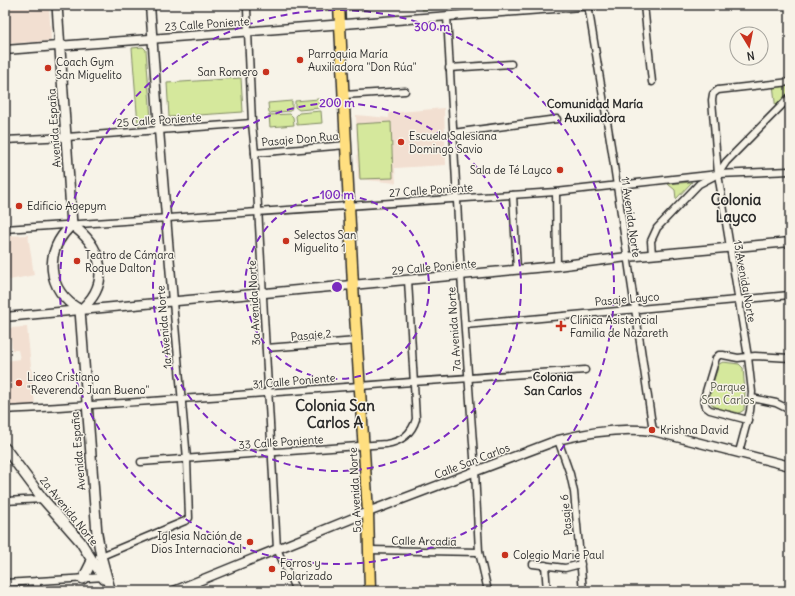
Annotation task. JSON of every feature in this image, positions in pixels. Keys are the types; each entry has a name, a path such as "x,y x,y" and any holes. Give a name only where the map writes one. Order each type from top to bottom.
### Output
{"main road":[{"name":"Avenida España","path":"57,5 72,225"},
{"name":"5a Avenida Norte","path":"339,5 353,285 368,512 370,591"},
{"path":"72,225 90,241 97,255 100,270 97,286 90,300 80,310 73,306 62,295 53,274 52,258 57,243 66,230 72,225"},
{"name":"Avenida España","path":"80,310 97,534 105,577 110,590"},
{"name":"2a Avenida Norte","path":"5,448 43,499 80,541 92,561 105,577"},
{"path":"80,541 90,542 96,537 97,534"},
{"path":"83,579 92,561"}],"street":[{"name":"1a Avenida Norte","path":"92,561 189,518 187,458 166,218 150,5"},
{"name":"23 Calle Poniente","path":"5,50 594,5"},
{"path":"644,5 652,82"},
{"name":"11 Avenida Norte","path":"588,6 617,185 653,431"},
{"name":"3a Avenida Norte","path":"247,9 252,123 255,153 277,548 296,591"},
{"name":"7a Avenida Norte","path":"447,16 456,199 475,472 479,552 488,591"},
{"path":"449,68 511,64"},
{"name":"13 Avenida Norte","path":"739,452 748,420 752,398 748,357 718,174 712,100 713,94 718,90 790,82"},
{"path":"344,95 405,91"},
{"path":"652,255 651,240 657,228 699,184 718,174 726,162 790,96"},
{"path":"453,133 557,119"},
{"name":"25 Calle Poniente","path":"5,140 67,137 252,123"},
{"name":"Pasaje Don Rua","path":"255,153 346,145"},
{"name":"27 Calle Poniente","path":"5,229 556,192 718,174 790,171"},
{"path":"556,192 557,266"},
{"path":"513,195 517,270"},
{"name":"29 Calle Poniente","path":"5,317 517,270 627,256 790,242"},
{"name":"33 Calle Poniente","path":"141,462 390,444 397,442 406,436 411,430 416,419 408,280"},
{"name":"Pasaje Layco","path":"465,325 634,308 790,295"},
{"name":"Pasaje 2","path":"266,348 357,341"},
{"path":"748,420 710,410 706,407 704,400 717,356 722,355 738,358 758,356 790,358"},
{"name":"31 Calle Poniente","path":"5,410 269,394 360,385 585,370"},
{"path":"752,398 776,403 790,410"},
{"name":"Calle San Carlos","path":"174,591 368,512 558,440 585,433 641,429 739,452 790,466"},
{"name":"Pasaje 6","path":"558,440 570,474 574,492 584,591"},
{"path":"5,501 43,499"},
{"name":"Calle Arcadia","path":"370,550 479,552"},
{"path":"533,564 565,568 581,564"},
{"path":"545,565 547,591"},
{"path":"5,583 105,577"},
{"path":"37,581 37,591"},
{"path":"196,582 198,591"}],"shaded area":[{"path":"5,5 49,5 51,40 5,44"},
{"name":"Escuela Salesiana Domingo Savio","path":"444,108 446,165 395,168 396,183 358,179 356,115 389,118 389,113"},
{"path":"28,235 34,275 5,281 5,236"},
{"name":"Liceo Cristiano \"Reverendo Juan Bueno\"","path":"27,327 35,405 5,407 5,361 20,359 18,350 12,350 8,328"}],"green space":[{"path":"424,5 476,5 422,10"},
{"path":"143,47 146,50 151,120 148,124 138,125 132,48"},
{"path":"241,78 243,112 169,117 167,83"},
{"path":"790,82 790,97 776,111 773,84"},
{"path":"319,99 320,108 299,110 295,107 295,101"},
{"path":"292,101 292,108 290,111 269,113 268,103"},
{"path":"321,111 322,123 297,125 296,116 299,113"},
{"path":"290,114 293,117 294,125 270,127 269,115"},
{"path":"391,122 393,178 360,179 357,124"},
{"path":"692,182 676,199 675,190 668,184"},
{"name":"Parque San Carlos","path":"723,362 739,364 743,368 745,392 744,410 739,413 719,408 711,403 710,399 712,386 719,364"}],"place":[{"name":"Parroquia María Auxiliadora \"Don Rúa\"","path":"300,60"},
{"name":"Coach Gym San Miguelito","path":"48,68"},
{"name":"San Romero","path":"266,72"},
{"name":"Escuela Salesiana Domingo Savio","path":"401,142"},
{"name":"Sala de Té Layco","path":"560,170"},
{"name":"Edificio Agepym","path":"19,206"},
{"name":"Selectos San Miguelito 1","path":"286,241"},
{"name":"Teatro de Cámara Roque Dalton","path":"77,261"},
{"name":"Clínica Asistencial Familia de Nazareth","path":"561,326"},
{"name":"Liceo Cristiano \"Reverendo Juan Bueno\"","path":"19,383"},
{"name":"Krishna David","path":"652,430"},
{"name":"Iglesia Nación de Dios Internacional","path":"250,542"},
{"name":"Colegio Marie Paul","path":"505,555"},
{"name":"Forros y Polarizado","path":"272,569"}],"district":[{"name":"Comunidad María Auxiliadora","path":"595,110"},
{"name":"Colonia Layco","path":"736,208"},
{"name":"Colonia San Carlos","path":"553,383"},
{"name":"Colonia San Carlos A","path":"335,414"}]}
